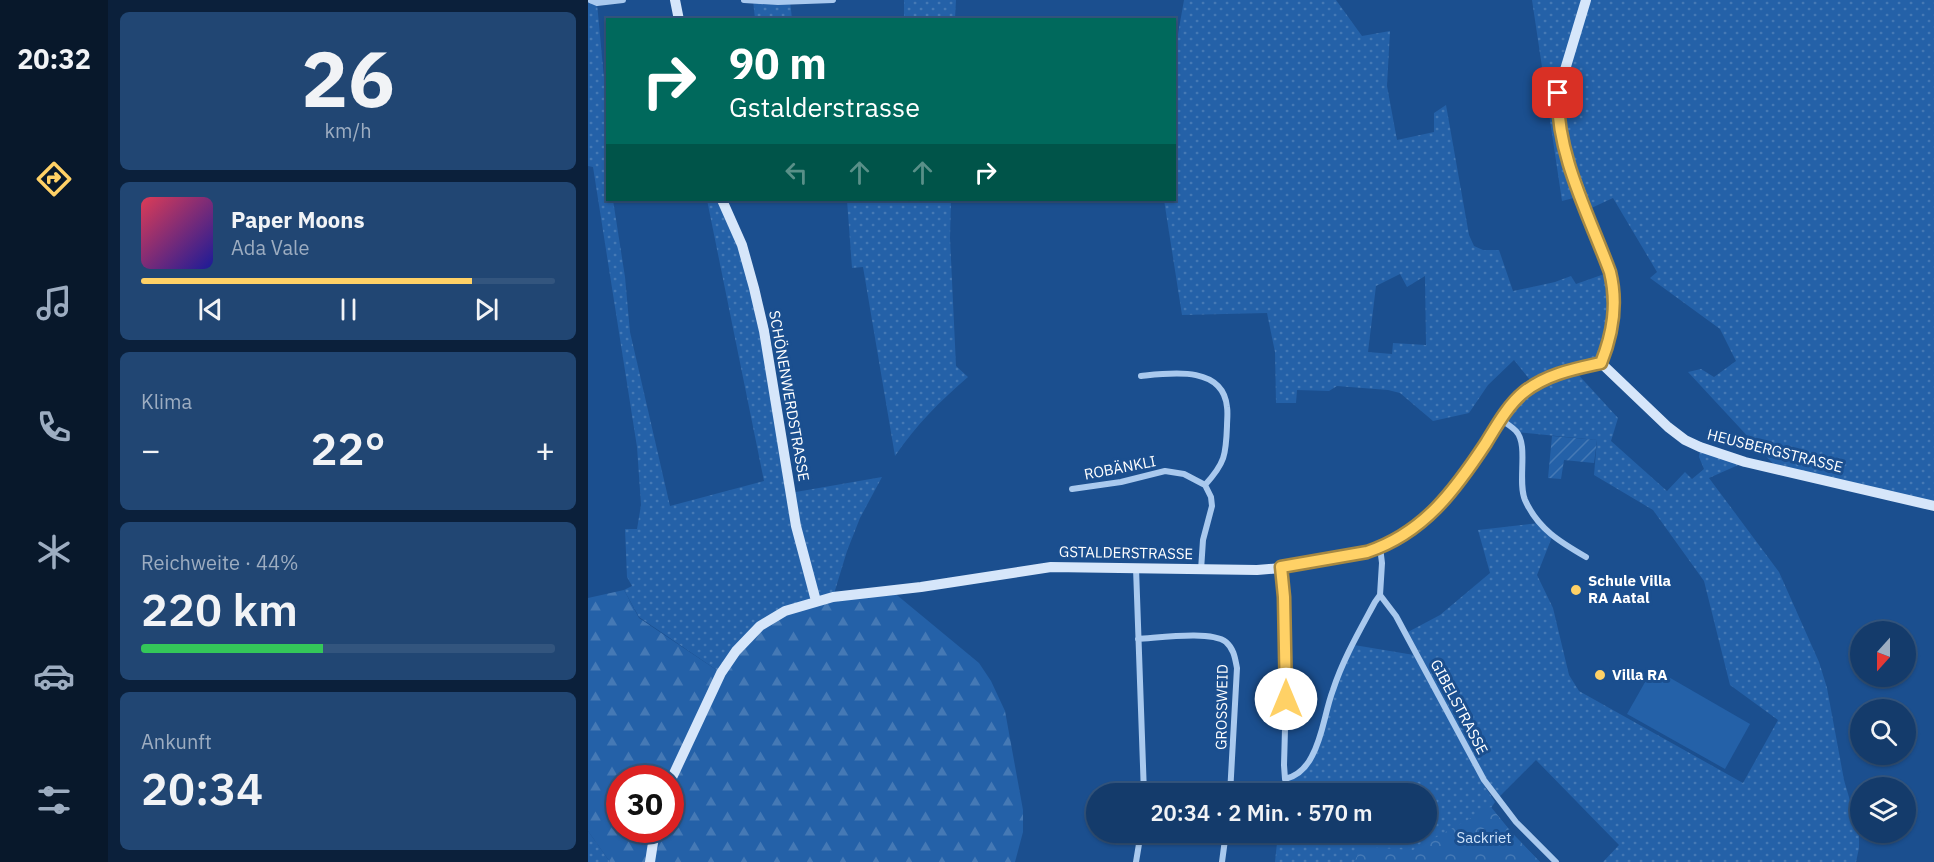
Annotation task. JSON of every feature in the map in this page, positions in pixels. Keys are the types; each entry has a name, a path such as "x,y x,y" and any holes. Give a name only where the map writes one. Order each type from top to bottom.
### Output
{"street":[{"path":"590,0 597,3 623,0"},
{"path":"675,0 679,18"},
{"path":"744,0 778,2 834,0"},
{"path":"1586,0 1558,93 1557,115 1565,150 1614,288 1614,319 1601,363"},
{"name":"SCHÖNENWERDSTRASSE","path":"722,201 742,245 754,288 764,331 795,526 816,601"},
{"name":"GSTALDERSTRASSE","path":"678,765 721,673 736,651 760,626 785,611 816,601 1035,568 1066,566 1257,570 1367,552 1408,531 1445,500 1460,483 1517,398 1534,385 1557,373 1601,363"},
{"name":"HEUSBERGSTRASSE","path":"1601,363 1668,427 1685,440 1700,447 1745,462 1934,506"},
{"path":"1142,376 1180,372 1197,375 1221,390 1227,405 1226,453 1217,471 1205,485 1211,497 1212,506 1203,540 1201,570"},
{"path":"1501,420 1517,432 1521,444 1521,484 1524,499 1538,522 1552,537 1586,557"},
{"name":"ROBÄNKLI","path":"1072,489 1121,482 1165,471 1184,474 1205,485"},
{"path":"1281,567 1286,663 1285,779 1299,773 1313,755 1336,681 1380,595 1382,563 1380,547"},
{"path":"1136,568 1144,783"},
{"name":"GIBELSTRASSE","path":"1380,595 1396,616 1484,780 1516,822 1556,862"},
{"name":"GROSSWEID","path":"1138,639 1203,636 1219,638 1228,643 1235,653 1237,668 1231,783"},
{"path":"650,862 653,843"},
{"path":"1136,862 1139,843"},
{"path":"1222,862 1225,843"}],"green space":[{"path":"588,0 597,3 606,90 606,201 613,201 625,277 630,332 670,506 764,481 707,201 722,201 754,288 790,493 882,477 860,518 833,597 721,673 639,617 624,590 632,586 627,577 625,529 637,529 641,505 637,447 593,167 588,166"},
{"path":"753,0 790,1 792,18 755,18"},
{"path":"904,0 956,0 955,18 904,18"},
{"path":"1184,0 1336,0 1362,36 1390,31 1387,86 1397,140 1434,132 1434,113 1446,105 1469,235 1474,246 1483,250 1499,250 1513,291 1555,282 1571,276 1576,284 1610,272 1614,287 1601,363 1574,370 1618,418 1611,441 1667,491 1685,472 1692,479 1704,469 1699,457 1700,447 1745,462 1709,478 1779,572 1819,662 1827,688 1850,801 1850,843 1859,843 1856,862 1603,862 1619,845 1536,760 1499,797 1486,778 1408,632 1440,615 1490,573 1478,530 1538,523 1552,537 1537,575 1553,608 1569,675 1579,691 1743,783 1778,720 1730,685 1704,581 1653,510 1594,475 1597,440 1517,432 1501,420 1534,385 1514,360 1488,385 1469,413 1433,421 1400,393 1388,390 1337,386 1329,391 1297,390 1296,403 1276,403 1275,352 1267,313 1182,315 1164,201 1176,201 1176,45","holes":["1400,274 1407,287 1425,276 1426,345 1393,343 1392,354 1368,352 1376,286"]},
{"path":"1532,0 1934,0 1934,506 1778,469 1688,372 1701,369 1714,377 1736,361 1720,329 1650,278 1657,272 1613,198 1587,210 1581,196 1562,201"},
{"path":"847,201 951,201 950,238 956,366 968,377 929,414 895,456 863,267 852,268"},
{"path":"1552,436 1597,440 1594,463 1564,460 1561,479 1548,478"},
{"path":"624,590 639,618 721,673 736,651 785,611 892,591 979,663 991,681 1005,711 1023,810 1023,832 1015,862 610,862 588,831 588,598"},
{"path":"1354,645 1414,655 1495,802 1491,808 1540,862 1275,862 1277,843 1437,843 1437,783 1284,783 1285,779 1309,762 1333,689"},
{"path":"1653,668 1750,724 1725,769 1627,714"},
{"name":"Sackriet","path":"1491,807 1540,862 1354,862 1362,847 1413,850 1426,843 1437,843 1437,837"},
{"path":"588,831 610,862 588,862"}],"place":[{"name":"Schule Villa RA Aatal","path":"1576,590"},
{"name":"Villa RA","path":"1600,675"}],"route":[{"path":"1286,699 1284,597 1281,567 1367,552 1408,531 1445,500 1460,483 1501,420 1525,391 1557,373 1601,363 1614,319 1614,288 1560,133 1557,115 1558,93"}]}
